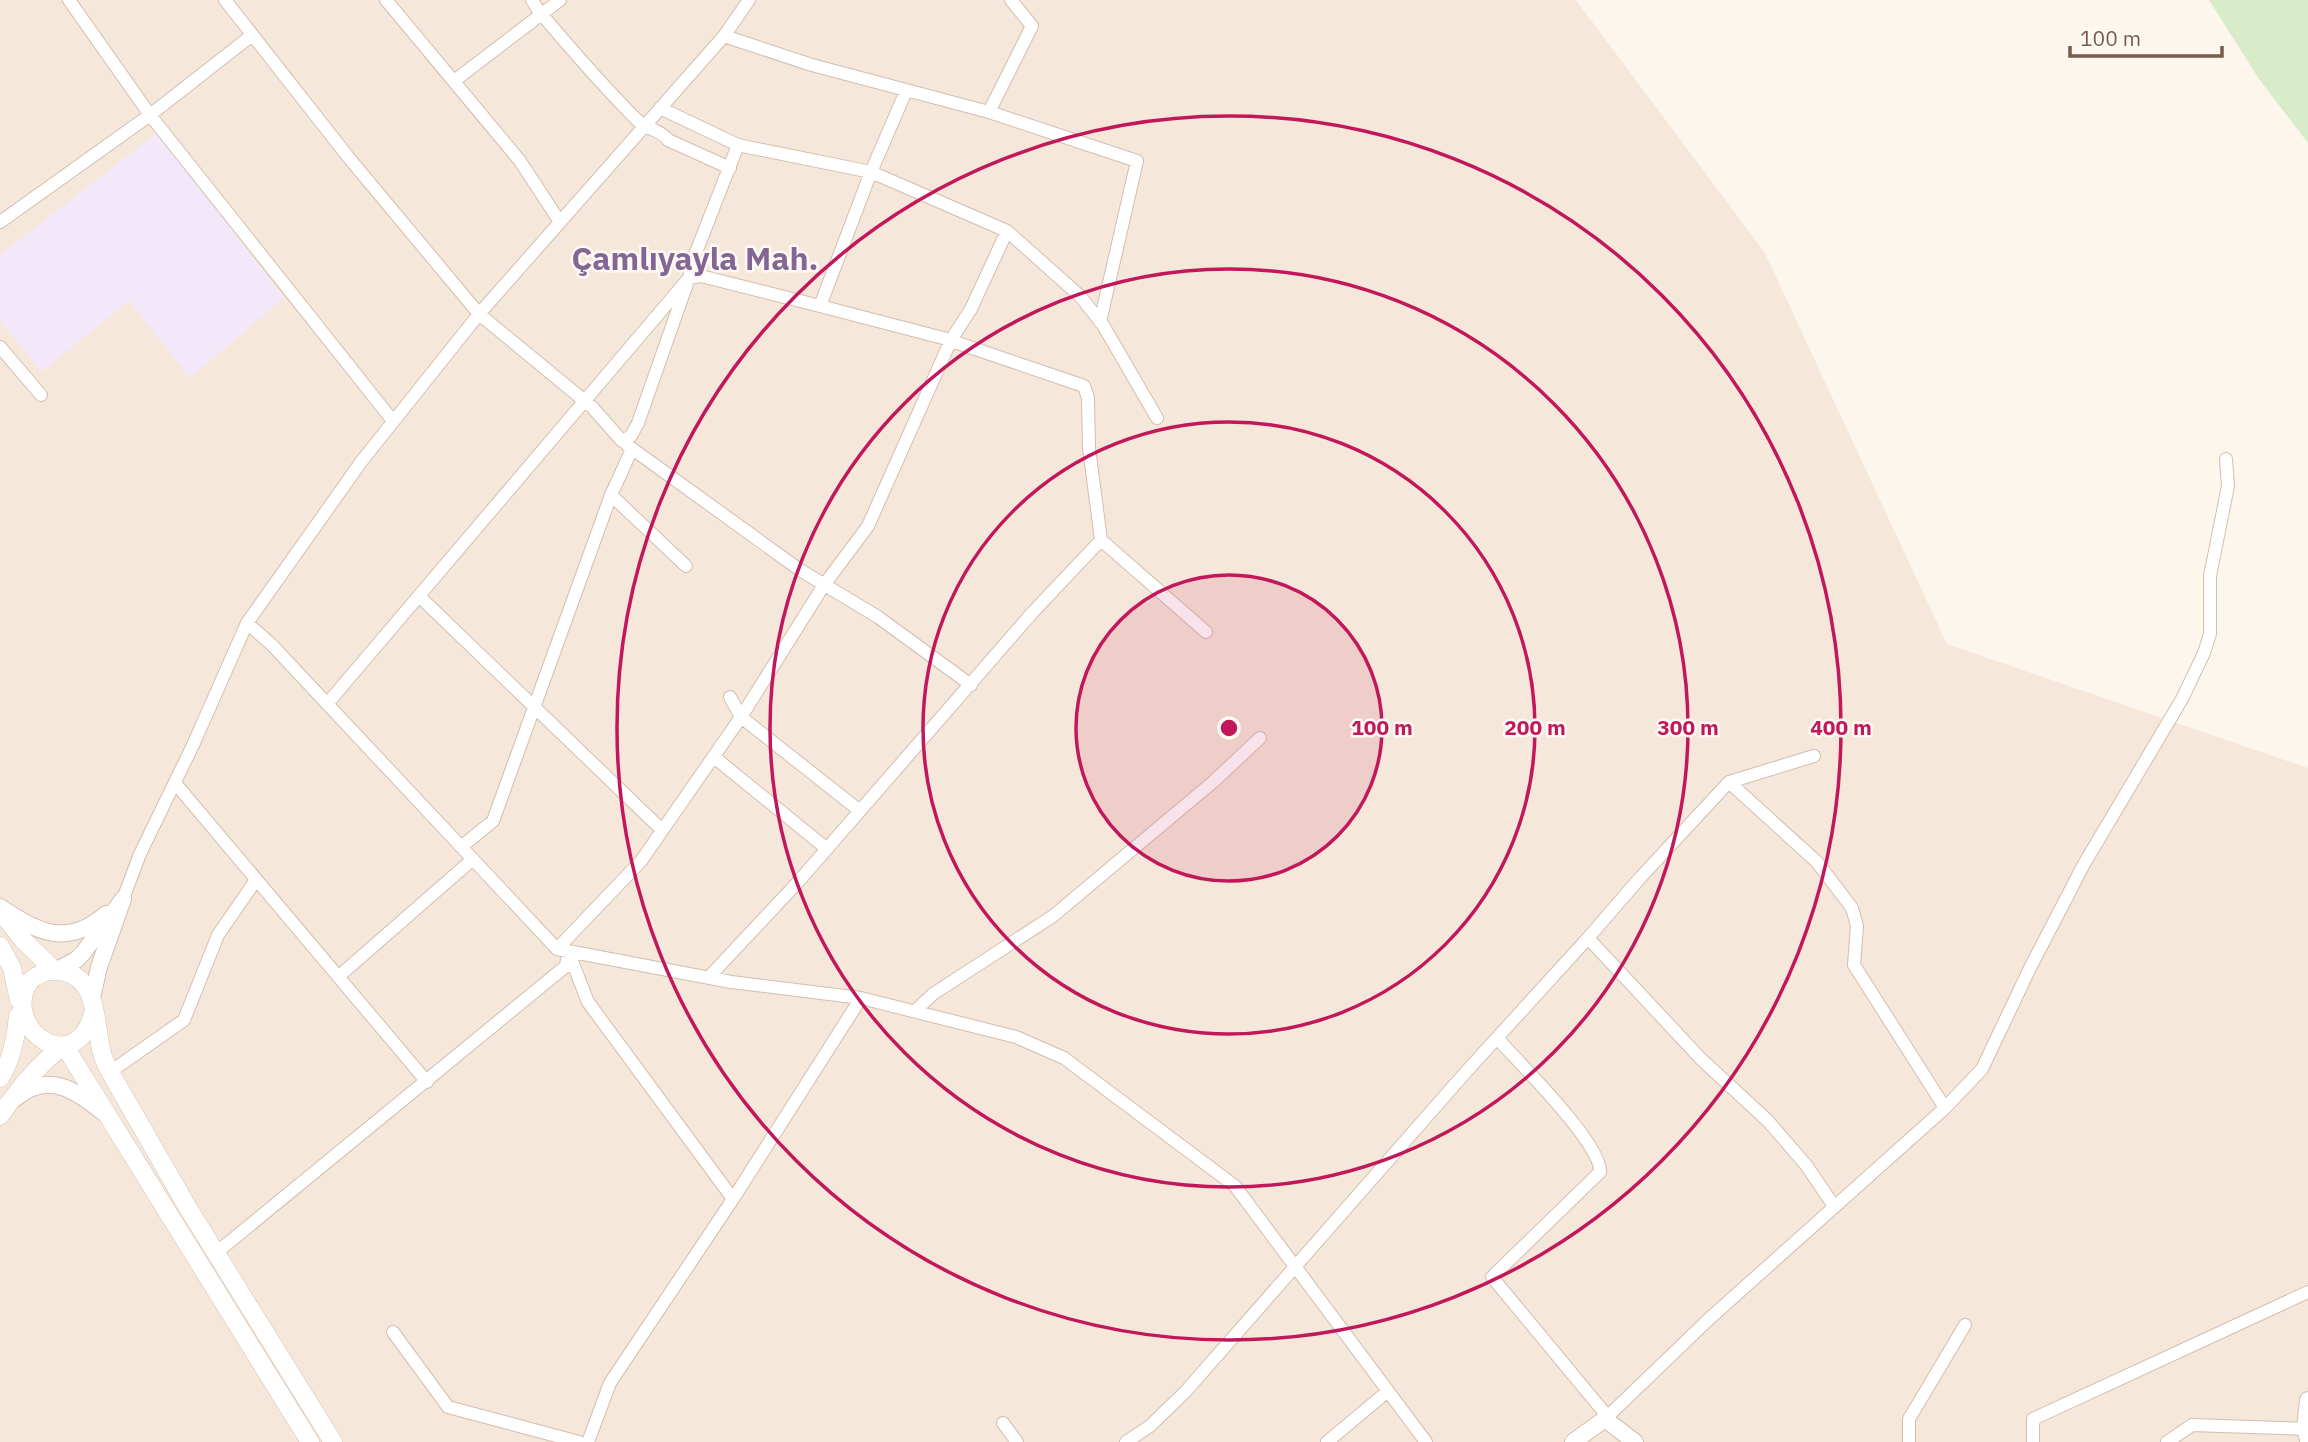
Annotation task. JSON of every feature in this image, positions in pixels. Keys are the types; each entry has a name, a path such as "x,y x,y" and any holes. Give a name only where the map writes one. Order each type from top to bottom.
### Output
{"main road":[{"path":"0,909 23,940 55,971"},
{"path":"0,946 12,968 22,1025 29,1035 40,1042 52,1046 75,1041 85,1033 91,1022 93,1004"},
{"path":"0,1078 7,1068 16,1037 18,1007 23,989 32,979 43,973 68,972 79,978 87,987 93,1004 102,1055 110,1072 216,1253 333,1442"},
{"path":"4,1110 24,1081 64,1045"},
{"path":"64,1045 310,1442"}],"street":[{"path":"69,0 150,115 393,421"},
{"path":"225,0 251,36 479,314 584,400 627,445 824,585 878,617 971,685"},
{"path":"386,0 520,161 560,222"},
{"path":"532,0 608,92 644,127 730,169"},
{"path":"454,81 560,0"},
{"path":"93,1004 99,967 140,853 175,783 247,623 361,461 479,314 724,36 750,0"},
{"path":"989,112 1032,26 1012,0"},
{"path":"0,222 150,115 251,36"},
{"path":"724,36 812,65 989,112 1137,161 1100,322"},
{"path":"820,306 871,172 906,91"},
{"path":"660,108 738,145 871,172 1007,231 1080,296 1100,322 1157,418"},
{"path":"461,847 493,821 627,445 638,423 694,260 738,145"},
{"path":"562,950 640,861 715,757 824,585 868,526 951,340 971,309 1007,231"},
{"path":"327,704 689,278 701,276 951,340 1084,386 1088,398 1089,448 1101,540 1206,632"},
{"path":"0,346 41,396"},
{"path":"1585,1442 1606,1418 1709,1319 1945,1108 1982,1069 2078,876 2182,699 2204,653 2210,634 2210,576 2228,486 2226,459"},
{"path":"611,495 686,566"},
{"path":"709,977 827,849 1031,613 1101,540"},
{"path":"419,596 662,830"},
{"path":"247,623 272,645 461,847 562,950 588,1002 733,1199"},
{"path":"730,697 741,717 860,811"},
{"path":"915,1011 933,994 1053,915 1213,782 1260,738"},
{"path":"1126,1442 1150,1426 1186,1391 1293,1266 1729,782 1814,755"},
{"path":"715,757 827,849"},
{"path":"1729,782 1817,862 1852,908 1857,926 1854,965 1945,1108"},
{"path":"175,783 427,1082"},
{"path":"338,976 473,859"},
{"path":"110,1072 184,1020 218,935 256,880"},
{"path":"0,909 30,927 66,934 82,930 123,899"},
{"path":"55,971 76,960 83,953 123,899"},
{"path":"1588,938 1701,1059 1768,1121 1806,1165 1835,1206"},
{"path":"562,950 709,977 861,998 1016,1037 1065,1058 1235,1186 1426,1442"},
{"path":"216,1253 566,966 562,950"},
{"path":"588,1442 610,1383 733,1199 861,998"},
{"path":"1497,1038 1570,1119 1596,1155 1600,1172 1492,1277 1606,1418 1635,1442"},
{"path":"4,1110 30,1087 56,1086 74,1090 109,1117"},
{"path":"2033,1442 2033,1419 2308,1292"},
{"path":"1909,1442 1909,1419 1965,1325"},
{"path":"393,1332 448,1407 579,1442"},
{"path":"1327,1442 1388,1391"},
{"path":"2168,1442 2192,1425 2307,1432 2308,1400"},
{"path":"1573,1442 1606,1418"},
{"path":"1003,1423 1017,1442"}],"shaded area":[{"path":"0,0 1576,0 1765,253 1947,644 2308,768 2308,1442 0,1442"},
{"path":"157,133 284,298 190,378 129,301 41,372 0,320 0,255"}],"green space":[{"path":"2209,0 2308,0 2308,143 2259,79"}],"district":[{"name":"Çamlıyayla Mah.","path":"695,259"}]}
